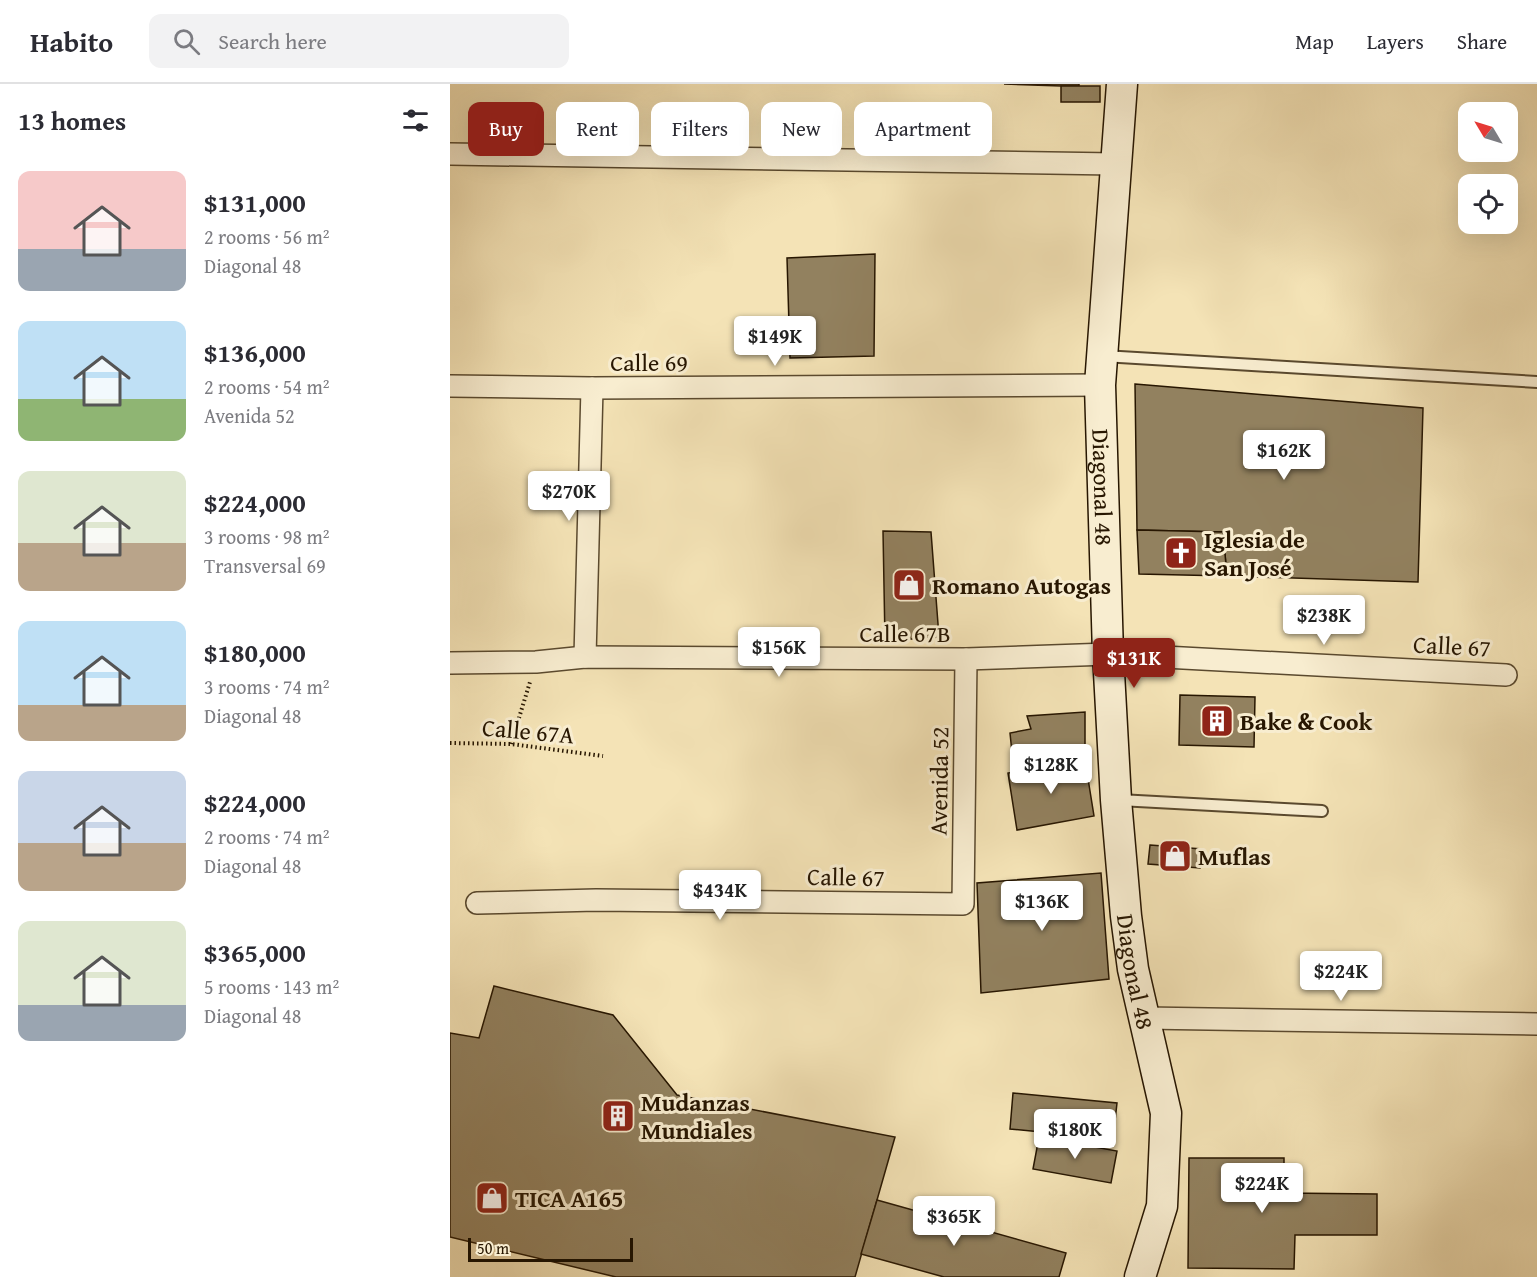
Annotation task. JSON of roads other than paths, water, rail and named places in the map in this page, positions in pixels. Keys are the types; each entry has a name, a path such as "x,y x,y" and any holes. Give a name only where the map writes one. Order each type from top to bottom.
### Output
{"street":[{"name":"Diagonal 48","path":"1122,84 1101,371 1108,654 1116,800 1133,969 1166,1113 1162,1206 1140,1277"},
{"path":"450,154 1115,164"},
{"name":"Calle 69","path":"450,386 592,388 1101,371"},
{"path":"585,657 592,388"},
{"name":"Calle 67B","path":"450,663 536,662 585,657 966,659 1108,654"},
{"name":"Calle 67","path":"1108,654 1506,675"},
{"name":"Avenida 52","path":"963,904 966,659"},
{"name":"Calle 67","path":"477,903 597,900 963,904"},
{"path":"1145,1018 1537,1024"}],"lane":[{"path":"1101,371 1537,382"},
{"path":"1116,800 1322,811"}],"place":[{"name":"Iglesia de San José","path":"1181,553"},
{"name":"Romano Autogas","path":"909,585"},
{"name":"Bake & Cook","path":"1217,721"},
{"name":"Muflas","path":"1175,856"},
{"name":"Mudanzas Mundiales","path":"618,1116"},
{"name":"TICA A165","path":"492,1198"}]}
